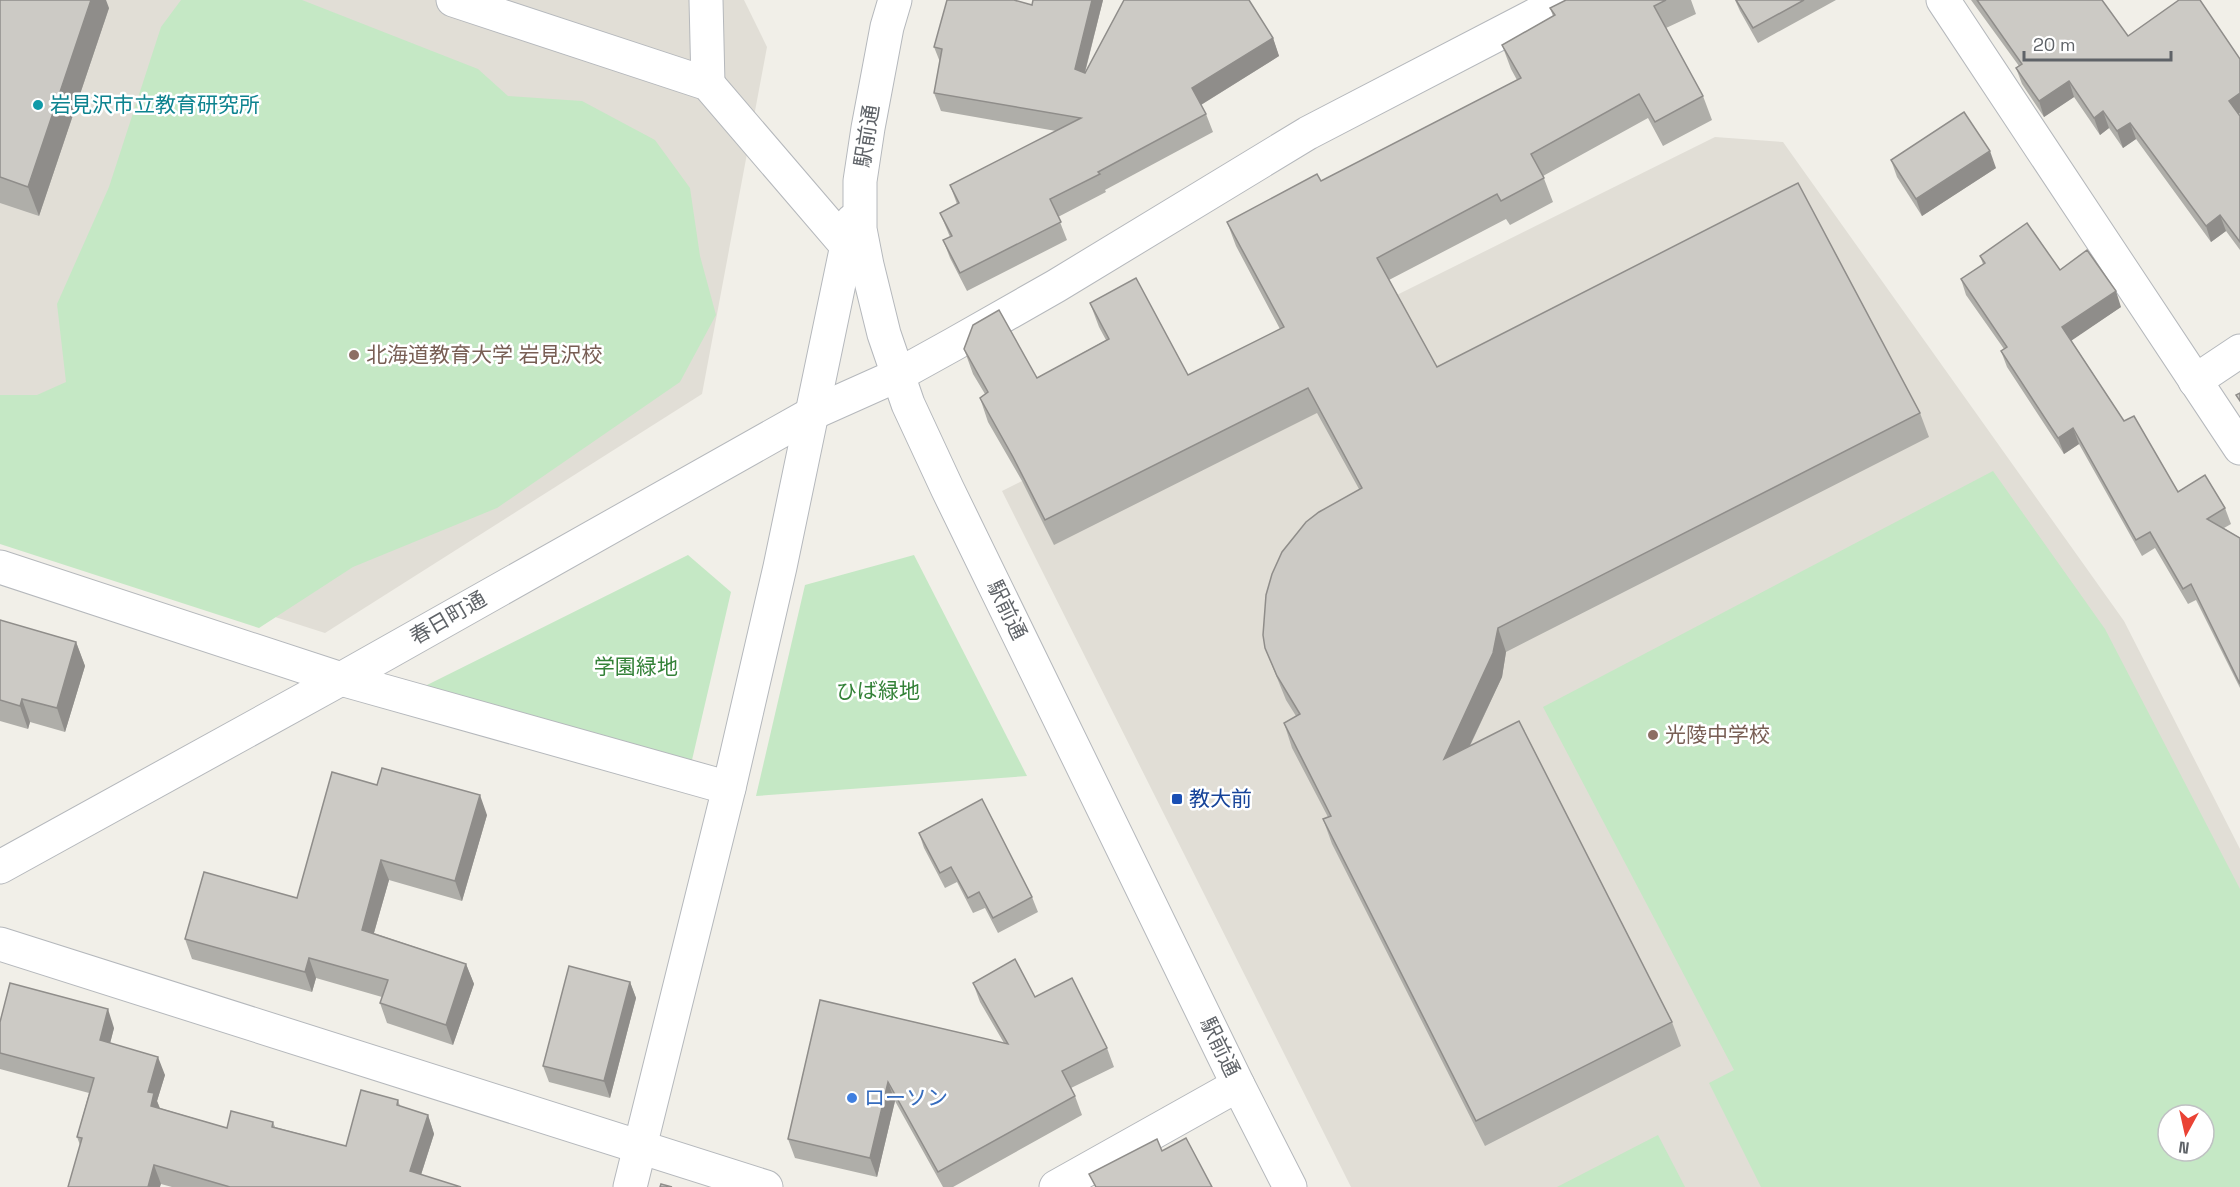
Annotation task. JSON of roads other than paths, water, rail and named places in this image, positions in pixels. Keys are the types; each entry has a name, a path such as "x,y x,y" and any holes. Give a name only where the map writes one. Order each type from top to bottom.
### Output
{"street":[{"path":"453,0 708,84 846,246"},
{"path":"706,0 708,84"},
{"name":"駅前通","path":"895,0 887,27 860,181 860,228 884,334 908,404 947,488 1290,1187"},
{"name":"春日町通","path":"0,867 341,679 813,413 898,375 1056,286 1308,134 1564,0"},
{"path":"1943,0 2240,448"},
{"path":"630,1187 729,788 780,567 860,181"},
{"path":"2195,381 2240,351"},
{"path":"0,567 341,679 729,788"},
{"path":"0,944 766,1187"},
{"path":"1056,1187 1238,1085"}],"place":[{"name":"岩見沢市立教育研究所","path":"38,105"},
{"name":"北海道教育大学 岩見沢校","path":"354,355"},
{"name":"光陵中学校","path":"1653,735"},
{"name":"教大前","path":"1177,799"},
{"name":"ローソン","path":"852,1098"}],"park label":[{"name":"学園緑地","path":"636,667"},
{"name":"ひば緑地","path":"878,691"}]}
